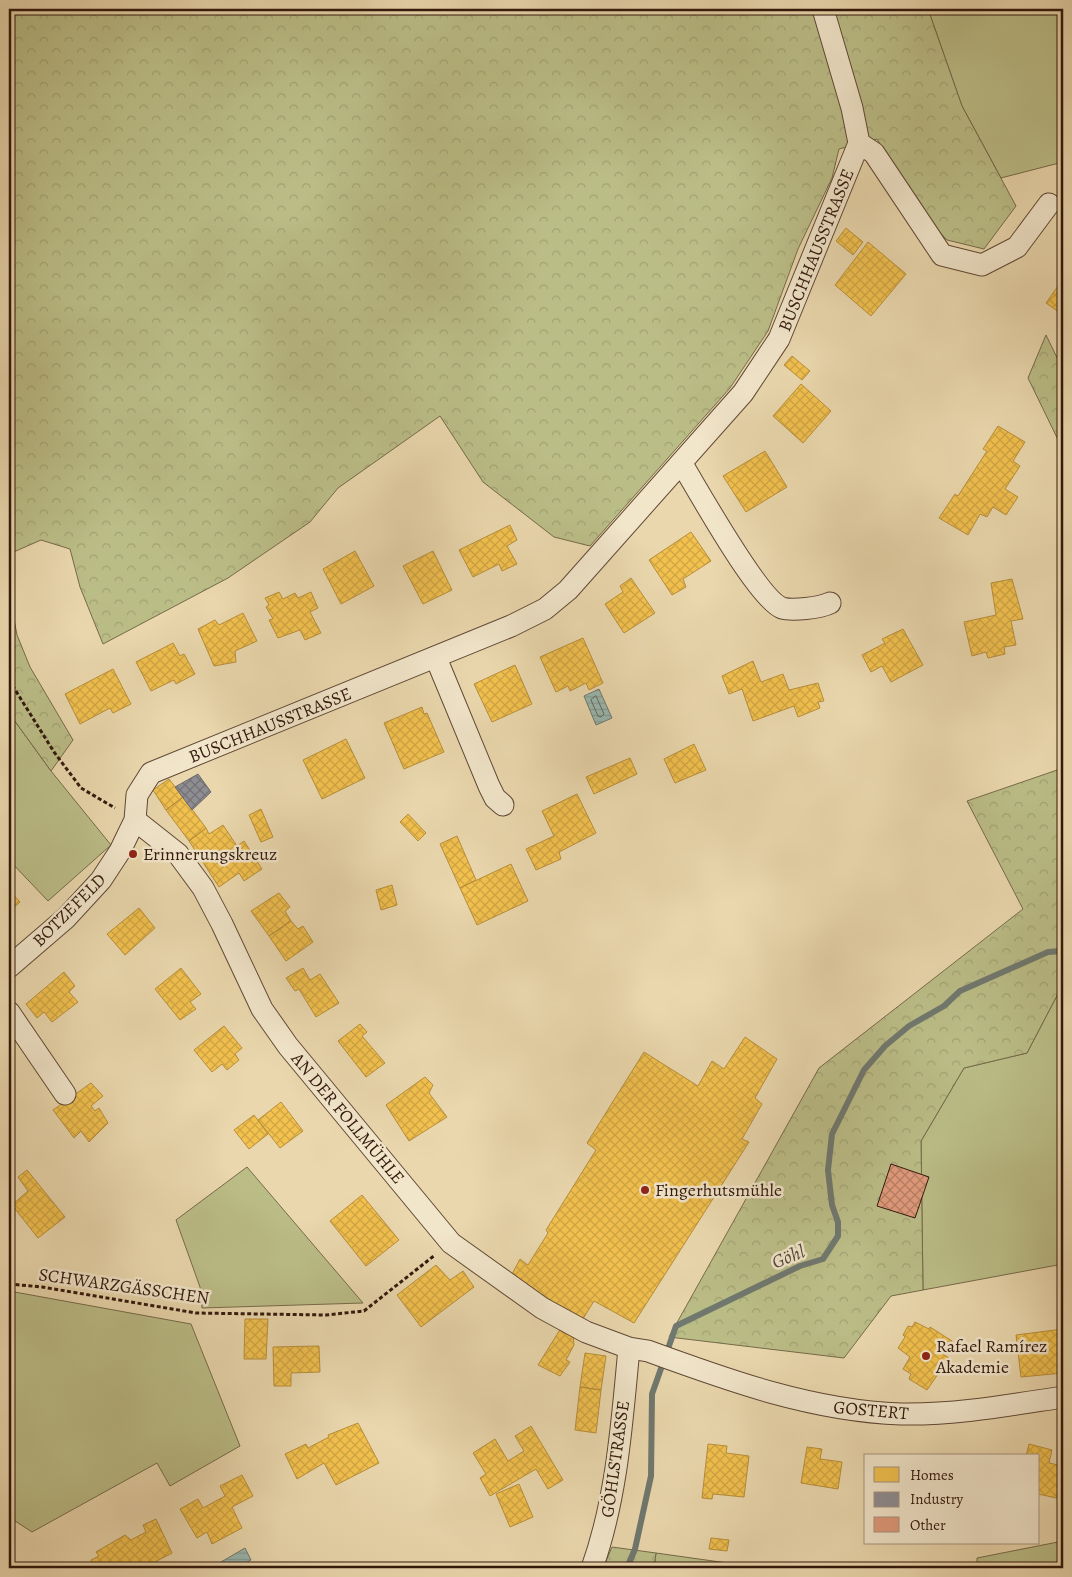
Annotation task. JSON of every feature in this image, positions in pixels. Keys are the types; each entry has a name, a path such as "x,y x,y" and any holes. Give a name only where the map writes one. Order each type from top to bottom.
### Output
{"street":[{"path":"823,9 852,108 859,143 874,153 942,255 982,265 1017,247 1049,204"},
{"name":"BUSCHHAUSSTRASSE","path":"135,820 137,795 151,773 436,658 545,609 568,590 744,393 779,339 859,143"},
{"path":"682,464 751,575 766,594 782,608 820,608 830,603"},
{"path":"436,658 488,786 495,798 503,805"},
{"name":"BOTZEFELD","path":"9,967 66,918 101,880 120,851 135,820"},
{"name":"AN DER FOLLMÜHLE","path":"135,820 178,854 203,888 262,1009 288,1046 452,1243 542,1308 586,1332 685,1365"},
{"path":"9,1012 65,1094"},
{"name":"GÖHLSTRASSE","path":"592,1568 602,1540 611,1499 639,1350"},
{"name":"GOSTERT","path":"685,1365 762,1391 817,1405 900,1414 974,1411 1063,1397"}],"path":[{"path":"9,680 54,752 81,788 135,820"},
{"name":"SCHWARZGÄSSCHEN","path":"9,1284 42,1287 196,1313 326,1315 364,1311 452,1243"}],"green space":[{"path":"9,9 928,9 962,106 1016,206 984,249 947,240 923,215 877,139 839,149 832,178 798,249 768,331 730,388 590,546 554,537 483,482 440,416 338,488 310,522 228,578 103,644 80,587 70,549 41,540 9,554"},
{"path":"928,9 1063,9 1063,162 1001,178 962,106"},
{"path":"1046,335 1063,370 1063,450 1028,378"},
{"path":"9,593 17,635 30,667 73,740 51,771 9,713"},
{"path":"9,713 51,771 111,845 48,901 9,860"},
{"path":"1063,768 1063,984 1027,1053 964,1068 921,1141 923,1290 891,1296 844,1358 669,1337 819,1068 1023,909 967,801"},
{"path":"1063,984 1063,1264 923,1290 921,1141 964,1068 1027,1053"},
{"path":"247,1167 363,1303 202,1308 200,1287 176,1220"},
{"path":"9,1291 191,1324 240,1446 170,1486 157,1463 32,1532 9,1517"},
{"path":"1063,1541 1063,1568 977,1568 977,1558"},
{"path":"612,1547 656,1553 654,1568 603,1568"},
{"path":"656,1553 763,1568 654,1568"}],"water":[{"path":"599,689 612,718 596,725 584,696"},
{"path":"245,1548 251,1560 236,1568 224,1568 221,1562"}],"building: Homes":[{"path":"846,228 863,242 853,255 836,241"},
{"path":"868,242 906,274 871,316 835,285"},
{"path":"1063,279 1063,315 1046,303"},
{"path":"792,356 810,371 802,380 784,365"},
{"path":"801,384 831,411 803,443 773,416"},
{"path":"998,426 1025,442 1013,461 1020,466 1005,489 1018,497 1006,515 993,507 987,517 980,514 968,535 939,518 955,494 958,496 987,451 983,449"},
{"path":"765,451 787,487 746,512 723,476"},
{"path":"510,525 517,540 507,546 517,564 502,571 499,564 473,577 459,550"},
{"path":"691,532 711,561 683,579 686,587 672,595 649,560"},
{"path":"355,551 374,586 341,604 323,569"},
{"path":"433,551 452,590 423,604 403,566"},
{"path":"631,578 655,613 624,633 605,604 623,592 620,586"},
{"path":"1012,579 1023,619 1011,621 1016,645 1004,647 1005,654 988,658 986,652 972,656 964,622 996,615 991,583"},
{"path":"279,592 283,599 295,593 298,598 311,592 318,608 310,612 321,633 305,640 300,630 278,638 269,620 273,619 266,607 269,605 265,598"},
{"path":"243,613 257,641 235,651 236,662 214,666 198,629 215,620 219,625"},
{"path":"903,629 923,665 891,682 882,666 871,672 862,655 885,643 882,639"},
{"path":"583,638 603,683 589,690 586,683 570,691 568,686 556,692 540,657"},
{"path":"173,643 180,656 184,654 195,674 176,684 174,680 151,691 136,662"},
{"path":"753,661 761,682 783,674 789,690 818,683 824,701 818,702 820,708 798,717 794,706 753,721 742,689 729,694 722,676"},
{"path":"515,665 532,704 492,722 474,684"},
{"path":"113,669 131,704 113,713 110,708 80,724 65,694"},
{"path":"422,707 424,714 427,713 444,752 404,769 384,723"},
{"path":"346,739 365,778 322,799 303,760"},
{"path":"694,744 706,770 675,783 664,759"},
{"path":"630,758 637,774 594,794 586,777"},
{"path":"169,779 183,797 166,810 153,790"},
{"path":"577,794 596,833 559,852 561,859 536,870 526,849 554,836 542,811"},
{"path":"183,797 206,828 189,841 166,810"},
{"path":"261,809 273,837 261,842 249,815"},
{"path":"408,814 426,833 418,841 400,822"},
{"path":"223,825 237,846 244,841 262,869 244,881 239,873 219,887 189,841 206,828 209,834"},
{"path":"457,836 476,880 460,888 440,844"},
{"path":"511,864 528,901 477,925 460,888"},
{"path":"392,885 397,905 381,910 376,890"},
{"path":"9,890 20,902 9,912"},
{"path":"279,893 290,907 285,911 291,921 269,936 251,911"},
{"path":"139,908 155,928 125,955 107,934"},
{"path":"291,921 298,929 303,926 313,942 286,961 269,936"},
{"path":"181,968 201,994 190,1002 196,1009 180,1020 155,989"},
{"path":"303,968 310,980 320,974 339,1003 316,1017 299,989 295,991 286,978"},
{"path":"64,972 75,986 69,992 78,1002 52,1022 44,1012 37,1018 26,1004"},
{"path":"360,1024 367,1032 362,1036 385,1063 366,1077 338,1041"},
{"path":"224,1026 242,1048 235,1054 239,1060 227,1070 222,1064 212,1072 194,1050"},
{"name":"Fingerhutsmühle","path":"745,1037 777,1059 755,1098 762,1104 742,1139 749,1142 634,1323 594,1301 581,1322 509,1280 520,1259 528,1265 548,1233 546,1230 596,1150 587,1143 644,1052 698,1086 712,1061 724,1069"},
{"path":"425,1077 433,1085 429,1093 447,1117 409,1141 386,1105"},
{"path":"91,1083 103,1096 91,1106 95,1111 99,1108 108,1123 89,1142 81,1131 74,1138 53,1110"},
{"path":"281,1102 303,1131 280,1148 258,1120"},
{"path":"254,1115 268,1134 249,1149 234,1130"},
{"path":"27,1170 65,1217 38,1238 12,1205 28,1191 18,1177"},
{"path":"362,1195 399,1240 366,1266 330,1221"},
{"path":"436,1265 450,1280 463,1271 474,1287 421,1327 397,1295"},
{"path":"245,1319 268,1319 266,1359 244,1359"},
{"name":"Rafael Ramírez Akademie","path":"915,1322 929,1329 930,1327 952,1341 943,1354 949,1358 927,1390 909,1379 911,1374 903,1369 910,1357 898,1348 905,1337 903,1335 908,1326 912,1327"},
{"path":"561,1328 573,1334 574,1345 566,1360 570,1362 560,1376 538,1365"},
{"path":"1063,1329 1063,1373 1021,1377 1016,1335"},
{"path":"319,1346 320,1372 291,1373 291,1386 274,1386 273,1347"},
{"path":"585,1353 606,1356 601,1390 580,1387"},
{"path":"580,1387 601,1390 596,1433 575,1430"},
{"path":"358,1423 379,1463 336,1485 324,1463 297,1479 285,1454 306,1444 308,1448 329,1437 328,1435"},
{"path":"531,1426 563,1480 548,1489 536,1469 490,1496 480,1478 486,1474 473,1453 495,1439 508,1461 524,1451 515,1436"},
{"path":"708,1444 727,1446 726,1453 749,1456 744,1497 713,1494 712,1499 702,1498"},
{"path":"1029,1444 1052,1450 1049,1463 1063,1466 1061,1499 1040,1494 1040,1454 1026,1454"},
{"path":"807,1447 822,1449 820,1459 842,1462 838,1489 801,1483"},
{"path":"242,1475 253,1496 232,1507 242,1528 212,1544 207,1532 197,1538 180,1509 198,1499 203,1508 225,1496 220,1486"},
{"path":"519,1484 533,1517 510,1527 496,1494"},
{"path":"156,1519 172,1553 155,1562 157,1566 153,1568 94,1568 91,1560 99,1556 96,1552 125,1535 131,1540 146,1532 143,1525"},
{"path":"711,1538 729,1540 727,1551 709,1549"}],"building: Industry":[{"path":"198,774 211,792 192,810 175,787"}],"building: Other":[{"path":"891,1164 929,1177 915,1218 877,1206"}],"waterway":[{"name":"Göhl","path":"627,1568 635,1549 651,1476 652,1394 676,1326 800,1266 823,1259 838,1236 838,1222 832,1205 828,1170 832,1134 864,1070 885,1046 909,1026 944,1006 960,991 1048,952 1063,951"}],"place":[{"name":"Erinnerungskreuz","path":"133,854"},
{"name":"Fingerhutsmühle","path":"645,1190"},
{"name":"Rafael Ramírez Akademie","path":"926,1356"}]}
